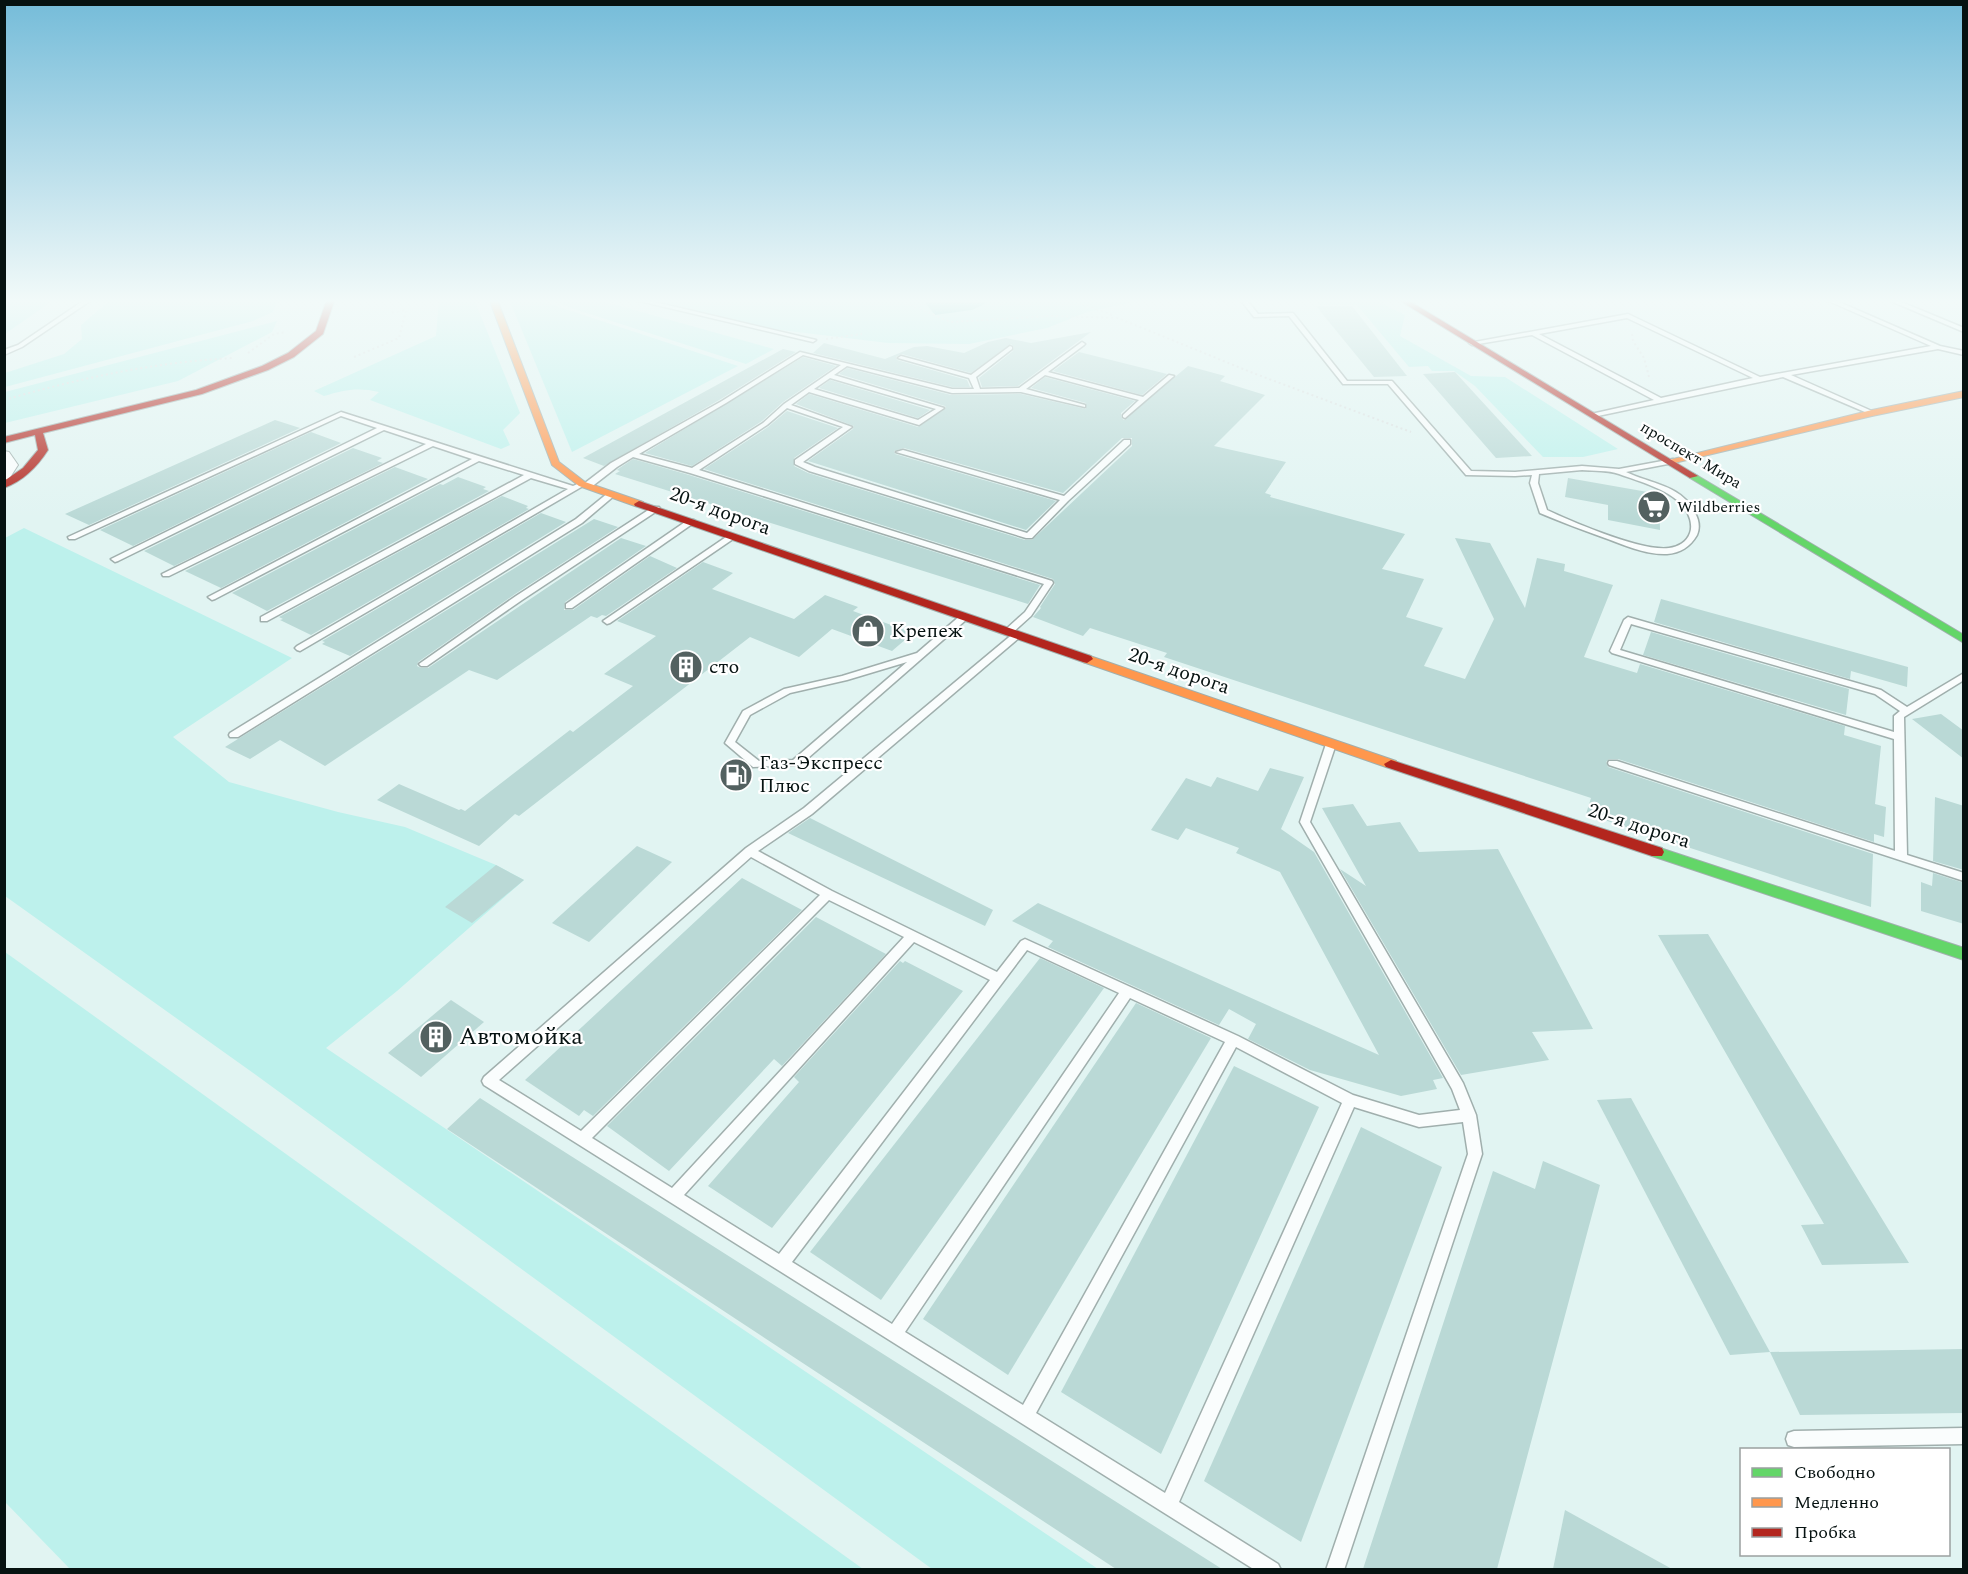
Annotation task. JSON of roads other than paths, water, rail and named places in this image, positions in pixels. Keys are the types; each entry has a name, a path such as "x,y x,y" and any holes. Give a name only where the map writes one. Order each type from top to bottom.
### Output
{"main road":[{"path":"4,440 199,392 253,372"},
{"name":"20-я дорога","path":"521,372 555,463 581,487 656,509 1331,744 1964,954"},
{"name":"проспект Мира","path":"1521,372 1964,640"},
{"path":"1670,461 1872,413 1964,394"},
{"path":"4,484 23,474 39,459 43,450 39,431"}],"street":[{"path":"4,455 11,465 4,476"}],"lane":[{"path":"300,648 581,487 770,372"},
{"path":"693,471 765,424 786,405 835,372"},
{"path":"878,372 952,392 1021,390 1083,406"},
{"path":"955,372 972,377"},
{"path":"972,377 978,372"},
{"path":"1337,372 1345,383 1390,382 1469,473 1515,474 1582,468 1619,471 1670,461"},
{"path":"1608,372 1660,401"},
{"path":"1745,372 1759,379"},
{"path":"1593,415 1799,372"},
{"path":"1021,390 1044,373 1144,399"},
{"path":"1785,375 1872,413"},
{"path":"809,390 919,423 941,408 831,376"},
{"path":"1125,416 1171,376"},
{"path":"972,377 978,391"},
{"path":"786,405 848,427 798,462 812,469 1029,536 1127,442"},
{"path":"72,537 341,414 529,476 581,487"},
{"path":"114,559 382,428"},
{"path":"166,574 431,444"},
{"path":"900,452 1065,499"},
{"path":"634,455 693,471 1049,583 1013,634 808,811 750,851 489,1081 1272,1569"},
{"path":"212,597 477,459"},
{"path":"1536,471 1534,483 1543,511 1578,528 1633,547 1660,551 1675,550 1694,534 1696,525 1682,500 1670,492 1628,477 1619,471"},
{"path":"264,619 529,476"},
{"path":"234,735 579,521 611,495"},
{"path":"424,663 656,509"},
{"path":"568,606 691,522"},
{"path":"607,621 732,537"},
{"path":"919,655 844,678 787,691 746,713 730,743 756,765 796,763 964,617"},
{"path":"1899,737 1615,651 1628,620 1878,692 1907,711"},
{"path":"1901,857 1899,716 1964,676"},
{"path":"1331,744 1305,822 1458,1087 1469,1114 1474,1154 1335,1569"},
{"path":"1613,763 1964,877"},
{"path":"750,851 828,894 999,978"},
{"path":"582,1139 828,894"},
{"path":"674,1196 913,935"},
{"path":"782,1263 1025,944 1233,1041 1350,1100 1419,1121 1469,1114"},
{"path":"895,1333 1127,992"},
{"path":"1026,1415 1233,1041"},
{"path":"1168,1504 1350,1100"},
{"path":"1794,1439 1964,1436"}],"place":[{"name":"Wildberries","path":"1654,507"},
{"name":"Крепеж","path":"868,631"},
{"name":"сто","path":"686,667"},
{"name":"Газ-Экспресс Плюс","path":"736,775"},
{"name":"Автомойка","path":"436,1037"}]}
